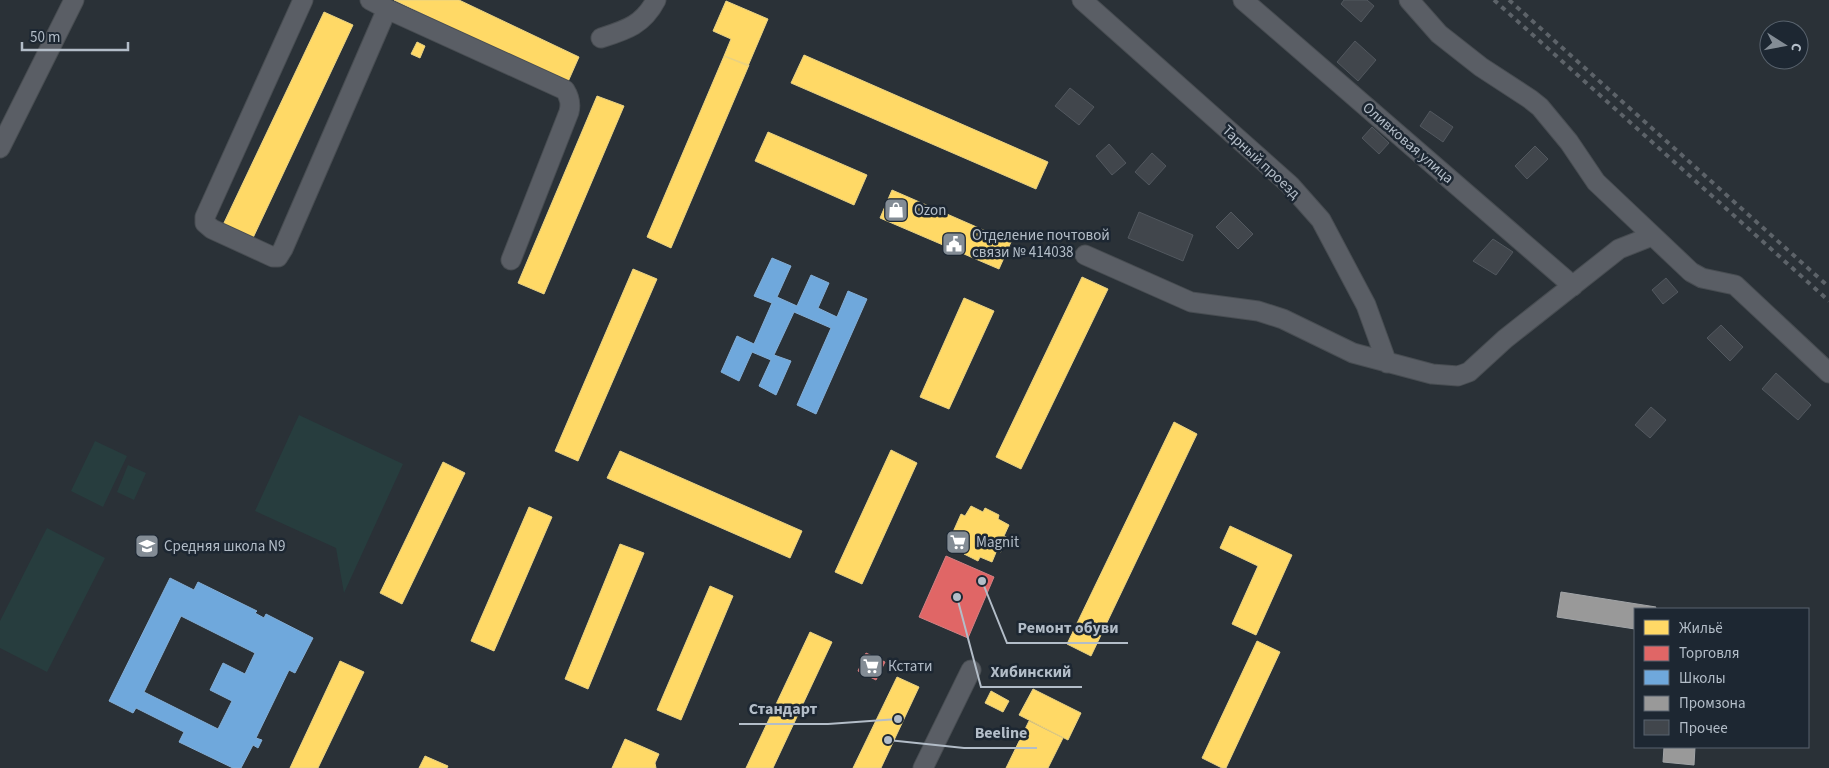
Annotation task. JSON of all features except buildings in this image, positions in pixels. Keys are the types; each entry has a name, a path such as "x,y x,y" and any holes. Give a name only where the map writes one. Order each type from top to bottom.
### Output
{"street":[{"path":"0,148 74,0"},
{"path":"303,0 205,217 205,223 208,227 273,257 278,257 283,249 387,9"},
{"path":"370,0 565,90 568,94 570,100 569,112 511,260"},
{"path":"601,38 624,31 637,24 656,0"},
{"name":"Тарный проезд","path":"1082,0 1290,185 1320,220 1366,305 1387,363"},
{"name":"Оливковая улица","path":"1243,0 1573,286"},
{"path":"1409,0 1439,34 1481,67 1540,107 1569,142 1596,182 1691,272 1702,278 1735,284 1829,373"},
{"path":"1085,254 1191,302 1258,311 1298,326 1353,353 1445,377 1458,376 1469,372 1505,339 1619,249 1652,236"},
{"path":"923,768 971,670"}],"green space":[{"path":"299,415 403,464 344,593 336,548 255,511"},
{"path":"95,441 127,456 103,507 71,491"},
{"path":"128,465 146,473 134,500 117,492"},
{"path":"47,528 105,558 47,672 0,648 0,621"}],"railway":[{"path":"1494,0 1829,301"},
{"path":"1509,0 1829,287"}],"place":[{"name":"Ozon","path":"896,210"},
{"name":"Отделение почтовой связи № 414038","path":"954,244"},
{"name":"Magnit","path":"958,542"},
{"name":"Средняя школа N9","path":"147,546"},
{"name":"Ремонт обуви","path":"982,581"},
{"name":"Хибинский","path":"957,597"},
{"name":"Кстати","path":"871,666"},
{"name":"Стандарт","path":"898,719"},
{"name":"Beeline","path":"888,740"}]}
